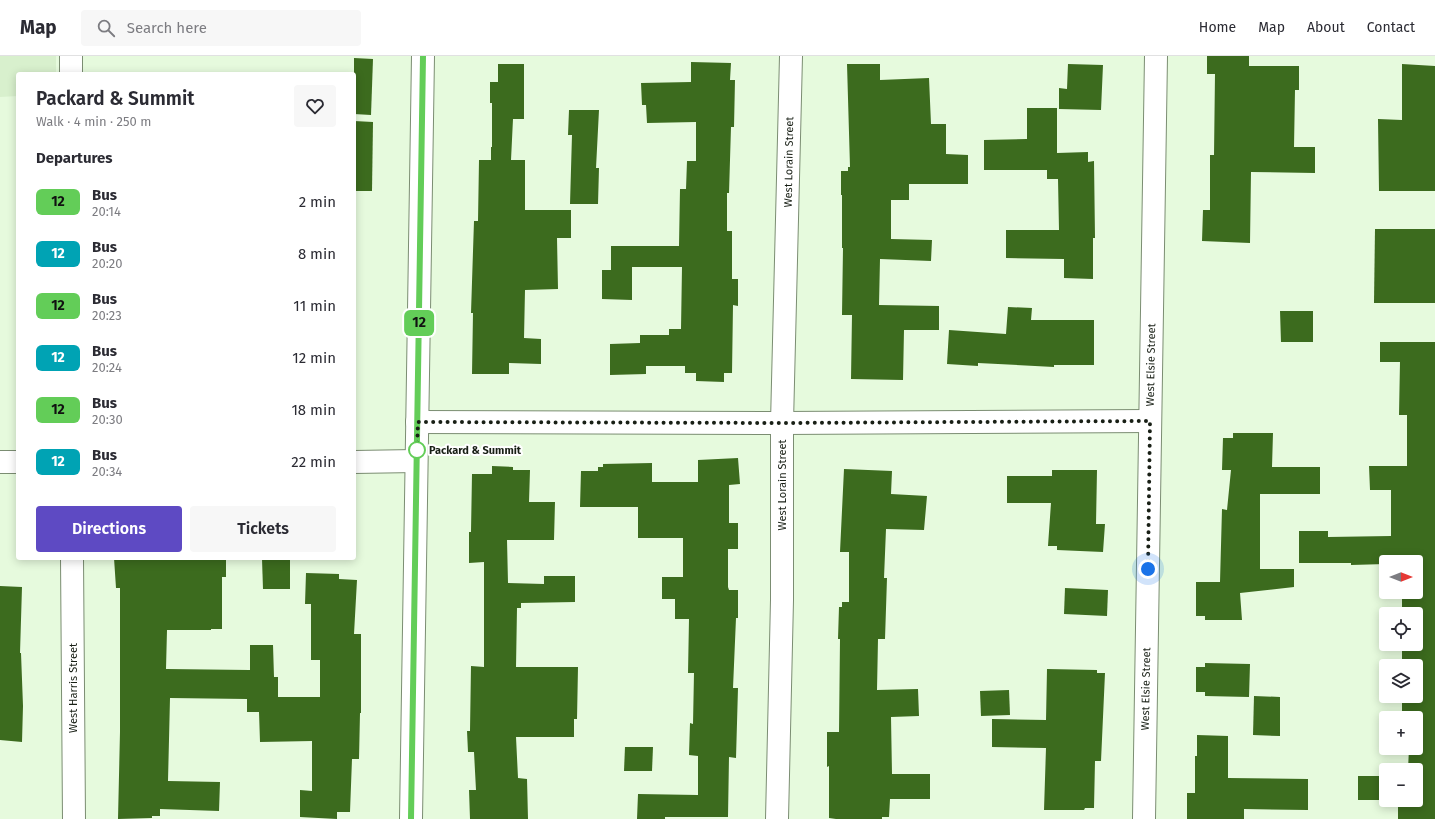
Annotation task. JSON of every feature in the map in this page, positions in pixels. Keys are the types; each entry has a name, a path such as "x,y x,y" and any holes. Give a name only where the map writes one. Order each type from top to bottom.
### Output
{"street":[{"path":"71,56 71,72"},
{"path":"411,819 423,56"},
{"name":"West Lorain Street","path":"777,819 782,600 782,423 792,56"},
{"name":"West Elsie Street","path":"1144,819 1156,56"},
{"path":"418,422 782,423 1150,421"},
{"path":"0,462 16,462"},
{"path":"356,462 416,462"},
{"name":"West Harris Street","path":"72,560 74,819"}],"shaded area":[{"path":"0,56 56,56 56,72 16,72 16,96 0,97"}],"building":[{"path":"1207,56 1249,56 1249,66 1299,66 1299,90 1295,90 1294,147 1315,147 1315,173 1251,172 1250,243 1202,241 1203,210 1210,210 1210,155 1214,155 1215,74 1207,74"},
{"path":"354,58 373,59 371,115 356,114 356,72 354,72"},
{"path":"691,62 731,63 730,80 735,80 734,127 731,127 729,193 727,193 727,231 732,231 732,279 738,279 738,306 733,305 732,373 724,373 724,382 696,381 696,373 685,373 685,366 646,366 646,374 610,375 610,344 640,343 640,335 669,335 669,329 681,329 682,267 632,267 632,300 602,299 602,270 611,270 611,246 679,246 680,189 686,189 687,161 696,161 696,122 647,123 646,105 642,105 641,83 691,82"},
{"path":"498,64 524,64 524,119 513,119 511,160 525,160 525,210 571,210 571,238 557,238 558,289 525,290 524,338 541,339 541,364 509,363 509,374 472,374 472,282 474,221 478,221 479,160 491,160 492,103 490,103 490,82 498,82"},
{"path":"847,64 880,64 880,80 929,78 931,124 946,124 946,154 968,155 968,184 909,184 909,200 891,200 891,239 932,240 931,261 880,259 879,305 939,306 939,330 904,330 903,380 851,379 852,315 842,315 843,248 841,171 848,171 848,167 850,167"},
{"path":"1068,64 1103,65 1101,110 1059,109 1059,88 1067,89"},
{"path":"1402,64 1435,66 1435,191 1379,191 1378,119 1402,120"},
{"path":"1027,108 1057,108 1057,153 1088,152 1088,162 1094,161 1095,238 1093,238 1093,279 1064,278 1064,259 1006,258 1006,230 1059,230 1058,179 1047,179 1047,170 984,170 984,140 1027,139"},
{"path":"569,110 599,110 596,168 599,168 598,204 570,204 572,135 568,135"},
{"path":"356,121 373,122 372,191 356,191"},
{"path":"1375,229 1435,229 1435,303 1374,303"},
{"path":"1008,307 1032,308 1031,320 1094,320 1094,365 1054,365 1054,367 978,363 978,366 947,364 949,330 1006,334"},
{"path":"1280,311 1313,311 1313,342 1281,342"},
{"path":"1380,342 1435,342 1435,819 1398,819 1398,807 1423,807 1423,763 1408,763 1409,755 1423,755 1423,711 1402,711 1402,703 1423,703 1423,659 1402,659 1402,651 1423,651 1423,607 1402,607 1402,599 1423,599 1423,555 1379,555 1379,564 1351,565 1351,563 1299,563 1299,531 1328,531 1328,537 1391,536 1391,490 1370,490 1369,466 1407,466 1407,415 1399,415 1400,362 1380,362"},
{"path":"1233,433 1273,433 1272,467 1320,467 1320,494 1260,494 1260,569 1294,569 1294,587 1240,593 1242,620 1205,620 1205,616 1196,616 1196,582 1220,582 1222,509 1227,510 1231,470 1222,470 1223,438 1233,438"},
{"path":"738,458 740,484 729,485 729,523 738,523 738,549 728,549 728,587 729,590 738,590 738,618 736,618 733,688 738,688 736,758 729,757 728,817 665,817 665,819 637,819 638,794 698,795 698,756 689,755 690,723 693,724 694,673 688,673 689,619 675,619 675,599 662,599 662,577 683,577 683,538 638,538 638,507 580,507 581,471 598,471 598,467 603,467 603,464 652,463 652,482 698,482 698,460"},
{"path":"492,466 513,467 513,470 530,470 529,502 555,502 554,540 507,540 508,583 544,584 544,576 575,576 575,602 521,603 521,608 517,608 516,667 578,667 577,719 574,719 574,737 516,737 518,778 527,779 528,819 470,819 469,790 476,790 474,752 468,752 467,731 470,731 471,666 484,667 484,562 469,563 472,474 492,474"},
{"path":"844,469 892,471 891,494 927,496 924,530 886,529 884,578 887,578 885,639 878,639 877,690 918,689 919,716 891,717 892,774 930,774 930,799 890,799 889,817 882,817 882,819 829,818 829,766 827,767 827,732 839,732 839,607 842,607 842,602 849,602 849,552 840,552"},
{"path":"1052,470 1097,470 1096,524 1105,524 1103,552 1057,550 1057,546 1048,546 1051,503 1007,503 1007,476 1052,476"},
{"path":"114,560 226,560 226,577 222,577 222,629 167,630 166,669 250,670 250,645 273,645 274,677 278,677 278,697 320,697 320,660 311,660 311,604 305,604 306,573 339,574 339,579 357,580 354,634 361,634 361,713 359,759 352,759 350,812 337,812 337,819 300,817 300,790 312,791 312,741 260,742 259,712 247,712 247,699 170,698 168,781 220,782 219,811 160,809 160,816 152,816 152,818 118,819 120,732 120,588 116,588"},
{"path":"262,560 290,560 290,589 263,589"},
{"path":"0,586 22,587 20,653 23,706 22,742 0,740"},
{"path":"1065,588 1108,590 1107,616 1064,614"},
{"path":"1205,663 1250,664 1249,697 1205,696 1205,692 1196,692 1196,667 1205,667"},
{"path":"1047,669 1097,670 1097,673 1105,673 1101,761 1095,761 1094,808 1085,808 1084,810 1044,810 1046,748 992,747 992,719 1046,720"},
{"path":"1009,690 1010,715 981,716 980,691"},
{"path":"1254,696 1280,697 1280,736 1253,735"},
{"path":"1197,735 1228,736 1228,778 1308,779 1308,810 1244,809 1244,819 1187,819 1187,793 1195,793 1195,756 1197,756"},
{"path":"625,747 653,747 652,771 624,771"},
{"path":"1358,776 1379,776 1379,800 1358,800"}],"bus line":[{"name":"12","path":"411,819 423,56"}],"place":[{"name":"Packard & Summit","path":"417,450"}],"route":[{"path":"417,450 418,422 782,423 1150,421 1148,569"}]}
